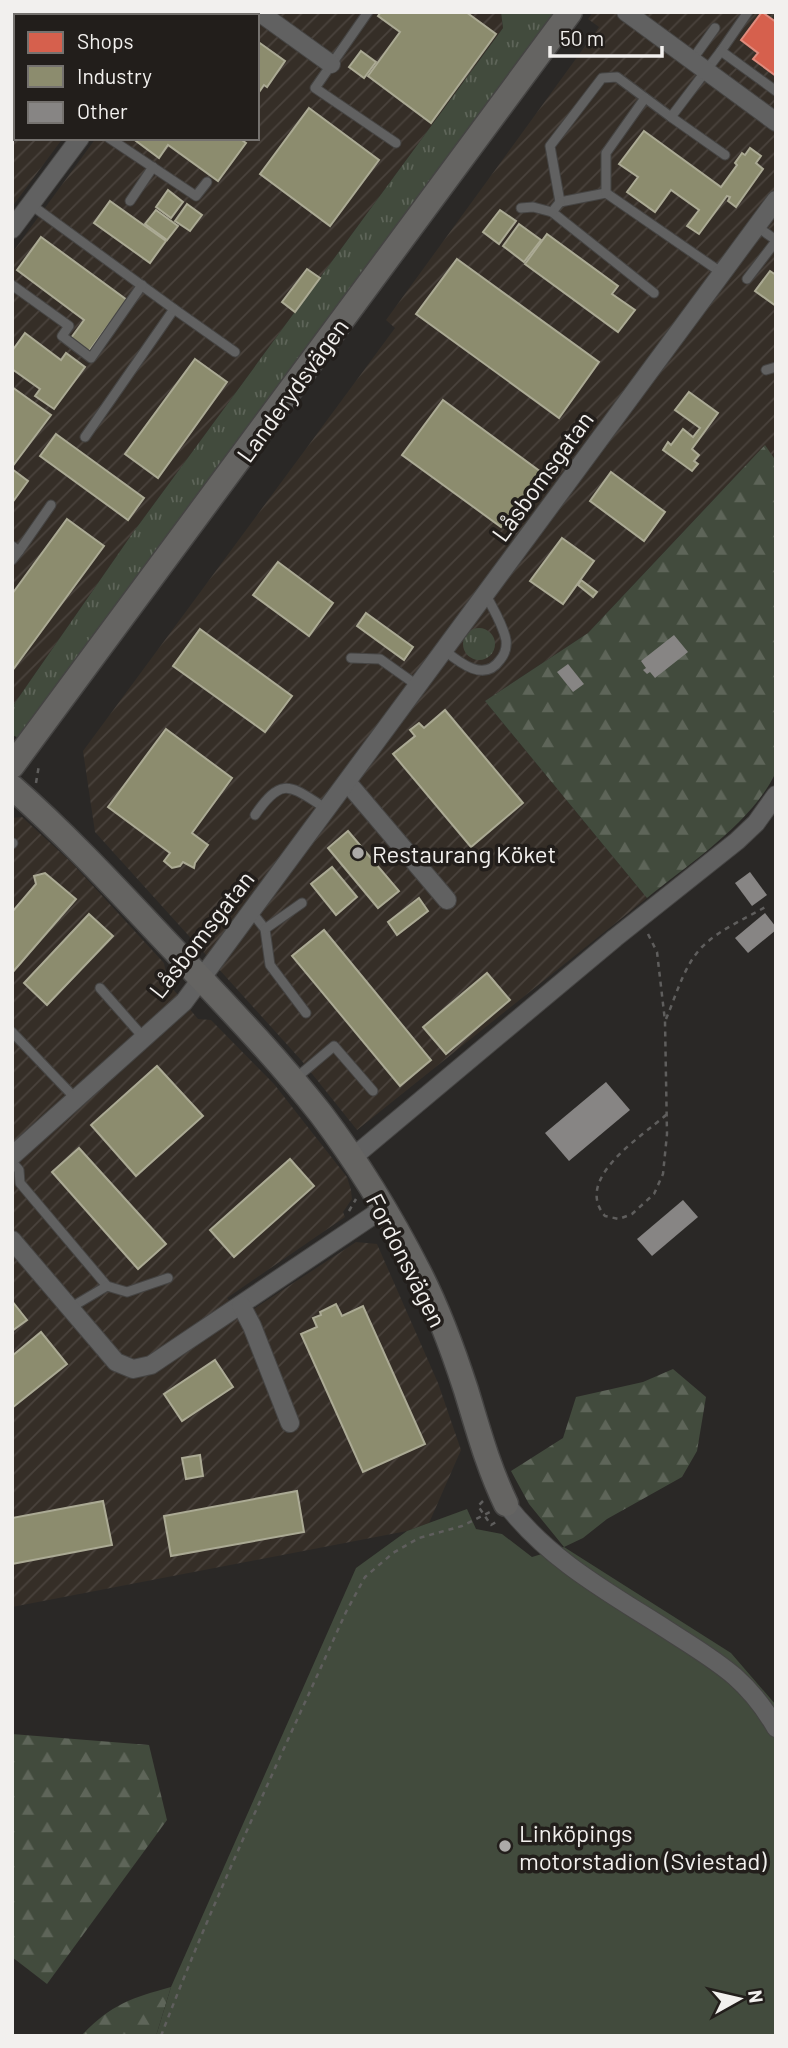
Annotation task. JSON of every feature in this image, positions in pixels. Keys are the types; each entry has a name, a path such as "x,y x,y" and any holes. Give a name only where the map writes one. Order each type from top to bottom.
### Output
{"street":[{"path":"258,12 331,64"},
{"name":"Landerydsvägen","path":"12,765 570,12"},
{"path":"626,12 775,119"},
{"path":"12,229 78,140"},
{"name":"Låsbomsgatan","path":"12,1156 184,1002 776,200"},
{"path":"347,782 447,900"},
{"name":"Fordonsvägen","path":"12,787 107,878 202,979 320,1114 352,1158 384,1208 419,1273 446,1333 484,1456 494,1509 578,1574 724,1667 747,1686 776,1728"},
{"path":"352,1158 737,841 756,823 776,795"},
{"path":"12,1240 116,1362 133,1369 152,1365 384,1208"},
{"path":"241,1305 252,1326 290,1423"}],"lane":[{"path":"368,12 315,88 396,143"},
{"path":"699,66 721,51 748,12"},
{"path":"671,117 699,66 715,29"},
{"path":"721,51 776,91"},
{"path":"560,202 550,146 602,78 617,77 725,155"},
{"path":"606,193 606,153 645,98"},
{"path":"112,140 196,196 207,182"},
{"path":"130,201 153,167"},
{"path":"552,212 560,202 606,193 722,273"},
{"path":"30,204 235,352"},
{"path":"521,208 533,207 552,212 654,293"},
{"path":"747,279 776,240 756,226"},
{"path":"12,285 69,326 62,336 90,358 142,285"},
{"path":"85,438 174,309"},
{"path":"12,560 16,548 51,505"},
{"path":"444,650 461,664 479,670 488,670 502,658 506,650 506,640 486,595"},
{"path":"351,658 380,659 418,685"},
{"path":"255,815 268,796 280,788 291,788 327,809"},
{"path":"265,929 302,904"},
{"path":"251,911 265,929 270,965 306,1013"},
{"path":"100,988 144,1038"},
{"path":"12,1032 76,1099"},
{"path":"292,1081 334,1046 373,1091"},
{"path":"12,1162 19,1170 20,1182 107,1286 127,1293 168,1278"},
{"path":"70,1308 107,1286"}],"path":[{"path":"665,1021 692,961 702,947 726,929 767,906"},
{"path":"638,920 657,952 665,1021 666,1115 663,1174 654,1194 632,1213 619,1219 605,1216 595,1200 601,1176 623,1151 666,1115"},
{"path":"357,1226 348,1212 358,1193"},
{"path":"161,2036 179,1988 253,1819 346,1612 366,1577 393,1553 419,1538 462,1526 494,1509"}],"shaded area":[{"path":"12,12 154,12 14,14 14,140 62,140 12,207"},
{"path":"274,12 501,12 503,28 132,534 12,707 12,253 95,140 259,140 259,18"},
{"path":"593,12 776,12 776,461 764,446 588,633 485,701 647,898 357,1130 301,1060 95,832 83,751 395,328 386,320 599,27 588,19"},
{"path":"22,817 71,862 164,963 168,983 198,1019 211,1020 274,1084 347,1177 352,1199 343,1212 345,1217 227,1298 243,1316 356,1242 377,1244 438,1383 461,1450 429,1523 407,1531 12,1607 12,818"}],"green space":[{"path":"501,12 555,12 19,738 12,735 12,707 132,534 503,28"},
{"path":"765,445 776,461 776,772 765,791 736,825 647,898 485,701 588,633"},
{"path":"479,628 490,633 495,644 490,655 479,660 468,655 463,644 468,633"},
{"path":"673,1369 706,1397 697,1451 682,1477 607,1519 583,1538 564,1547 529,1504 511,1471 563,1438 576,1397 643,1382"},
{"name":"Linköpings motorstadion (Sviestad)","path":"467,1509 476,1529 502,1534 532,1557 564,1547 731,1653 776,1705 776,2036 156,2036 171,1987 356,1568 407,1531"},
{"path":"12,1734 149,1745 167,1820 47,1984 12,1957"},
{"path":"171,1987 156,2036 81,2036 122,2004"}],"building: Shops":[{"path":"762,12 776,22 776,76 753,59 758,53 741,40"}],"building: Industry":[{"path":"12,12 93,12 14,14 14,39"},
{"path":"381,12 466,12 496,34 431,123 368,76 400,32 378,16"},
{"path":"259,42 285,61 267,87 264,85 259,92"},
{"path":"361,51 376,62 364,78 349,67"},
{"path":"309,108 379,160 330,226 260,174"},
{"path":"644,131 721,187 742,153 745,155 750,148 761,156 756,163 763,169 736,207 728,201 730,197 727,196 699,234 687,226 699,210 671,190 655,212 627,192 638,177 619,164"},
{"path":"135,140 242,140 246,143 218,181 168,145 159,158"},
{"path":"168,190 183,202 171,218 156,207"},
{"path":"110,201 166,241 150,263 94,223"},
{"path":"187,204 202,215 190,231 175,221"},
{"path":"156,210 178,226 167,240 145,224"},
{"path":"500,210 516,221 499,244 483,232"},
{"path":"519,224 541,240 524,262 503,246"},
{"path":"547,234 618,286 612,294 635,310 618,332 525,264"},
{"path":"41,237 127,300 89,351 71,338 84,320 17,270"},
{"path":"457,259 599,362 559,418 416,314"},
{"path":"307,269 320,278 295,312 282,302"},
{"path":"770,271 776,275 776,306 755,291"},
{"path":"25,333 61,360 66,353 85,367 54,409 35,396 40,389 12,369 12,351"},
{"path":"195,359 227,382 158,478 125,454"},
{"path":"12,387 51,415 12,467"},
{"path":"689,392 718,413 692,449 699,455 694,461 698,464 692,471 663,450 668,442 671,445 683,429 693,437 700,428 675,410"},
{"path":"443,400 541,472 501,527 402,455"},
{"path":"56,434 144,498 128,520 40,456"},
{"path":"12,469 28,481 12,503"},
{"path":"611,472 665,512 644,541 590,501"},
{"path":"67,519 104,546 12,671 12,594"},
{"path":"562,538 594,561 563,604 530,581"},
{"path":"278,562 333,603 309,636 253,595"},
{"path":"581,580 597,592 593,597 578,585"},
{"path":"366,613 413,647 404,660 357,626"},
{"path":"200,629 292,696 265,732 173,666"},
{"path":"445,710 523,803 471,847 393,754 415,736 410,730 419,723 424,728"},
{"path":"166,729 232,778 192,833 208,845 194,868 183,862 172,868 164,861 170,853 108,807"},
{"path":"348,831 399,891 378,908 328,848"},
{"path":"332,867 357,897 336,915 311,884"},
{"path":"45,873 76,899 12,973 12,912 36,884 34,876"},
{"path":"419,898 428,911 397,935 388,922"},
{"path":"89,914 113,936 47,1005 24,983"},
{"path":"324,930 431,1060 400,1086 292,956"},
{"path":"487,973 510,1000 446,1054 423,1027"},
{"path":"157,1066 203,1116 136,1176 91,1125"},
{"path":"79,1148 166,1244 138,1269 52,1172"},
{"path":"290,1159 314,1186 234,1257 210,1230"},
{"path":"12,1301 27,1320 12,1331"},
{"path":"336,1304 342,1316 363,1306 425,1444 363,1472 301,1334 317,1327 313,1318"},
{"path":"41,1332 67,1364 12,1408 12,1356"},
{"path":"215,1360 233,1387 182,1421 164,1394"},
{"path":"200,1455 203,1476 186,1479 182,1458"},
{"path":"297,1491 304,1532 171,1556 164,1516"},
{"path":"103,1501 112,1545 12,1564 12,1518"}],"building: Other":[{"path":"674,635 688,652 655,678 650,672 647,674 641,661"},
{"path":"568,664 584,684 573,692 557,672"},
{"path":"750,872 767,895 752,906 735,883"},
{"path":"765,913 776,930 748,953 735,938"},
{"path":"606,1082 630,1110 569,1161 545,1133"},
{"path":"683,1200 698,1217 652,1256 637,1239"}],"place":[{"name":"Restaurang Köket","path":"358,853"},
{"name":"Linköpings motorstadion (Sviestad)","path":"505,1846"}]}
